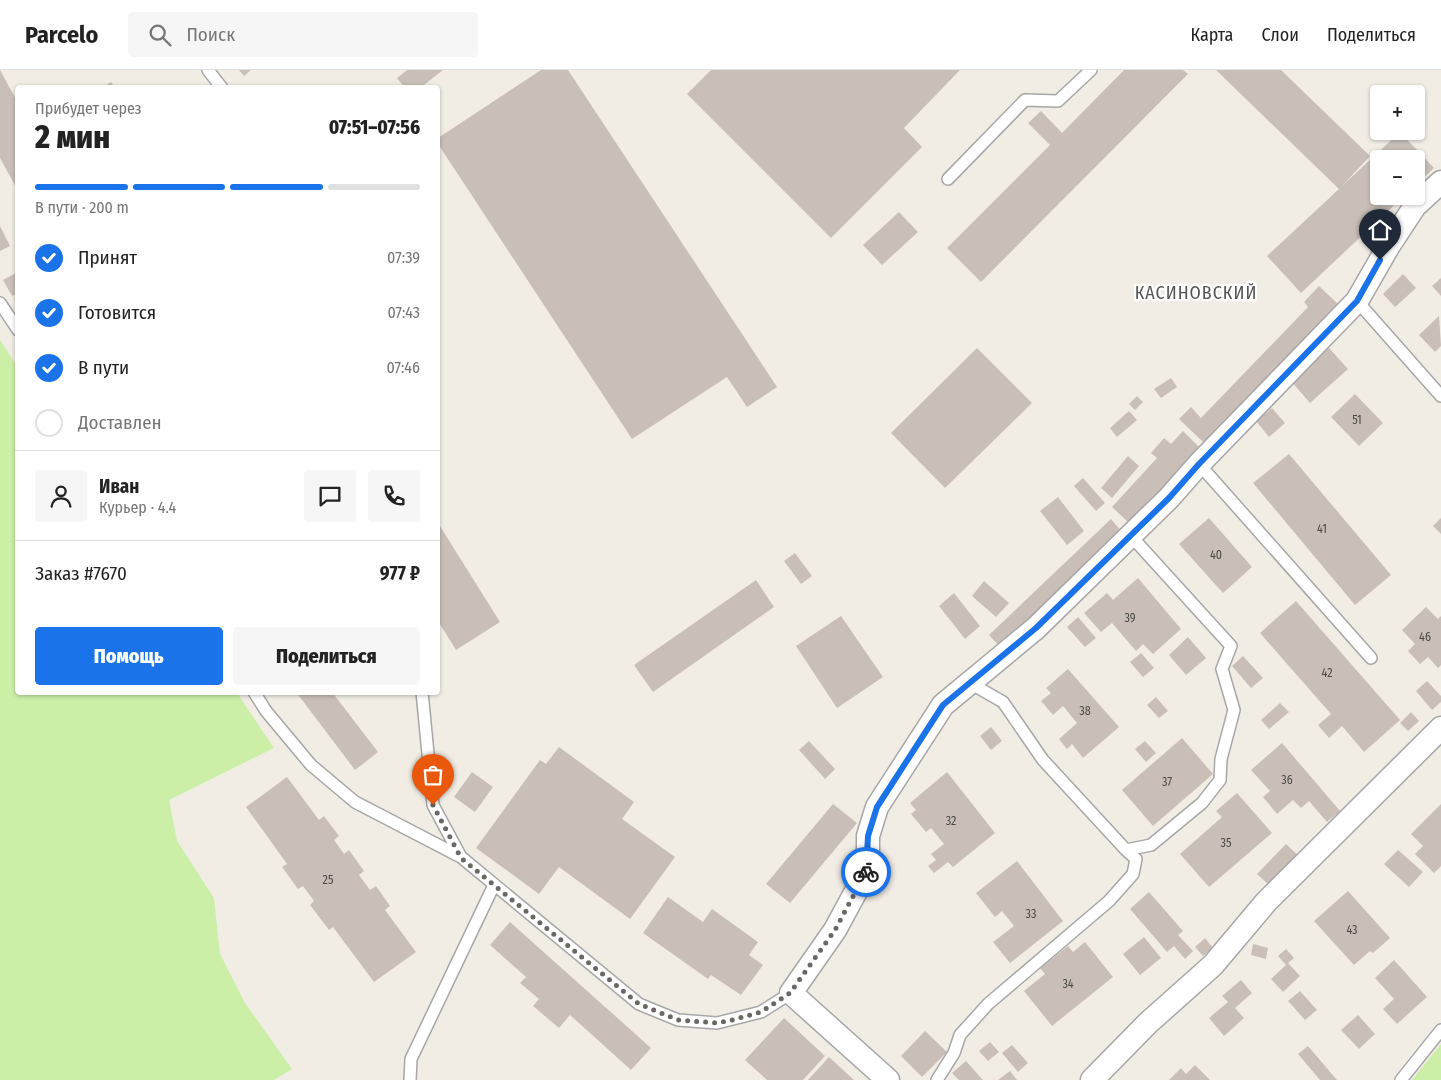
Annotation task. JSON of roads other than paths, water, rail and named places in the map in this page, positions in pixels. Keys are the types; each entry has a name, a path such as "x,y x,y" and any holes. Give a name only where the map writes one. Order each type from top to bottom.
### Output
{"street":[{"path":"888,1080 790,993 835,930 868,869 868,836 877,807 943,705 1036,628 1131,536 1357,301 1388,247 1415,206 1441,182"},
{"path":"1092,1080 1148,1023 1213,965 1266,902 1441,728"}],"lane":[{"path":"208,70 220,85"},
{"path":"948,179 1025,100 1058,101 1091,70"},
{"path":"1357,301 1441,396"},
{"path":"0,303 15,326"},
{"path":"1199,464 1371,658"},
{"path":"1126,850 1151,845 1202,803 1220,780 1221,759 1234,710 1222,669 1230,646 1131,536"},
{"path":"937,1080 954,1053 960,1035 988,1004 1109,901 1133,874 1136,859 1043,760 1003,702 970,683"},
{"path":"256,695 266,711 311,765 355,802 461,858 639,1004 678,1020 717,1023 761,1012 790,993"},
{"path":"422,695 433,805 461,858"},
{"path":"410,1080 411,1058 494,885"},
{"path":"1401,1080 1441,1030"}],"district":[{"name":"КАСИНОВСКИЙ","path":"1196,293"}]}
